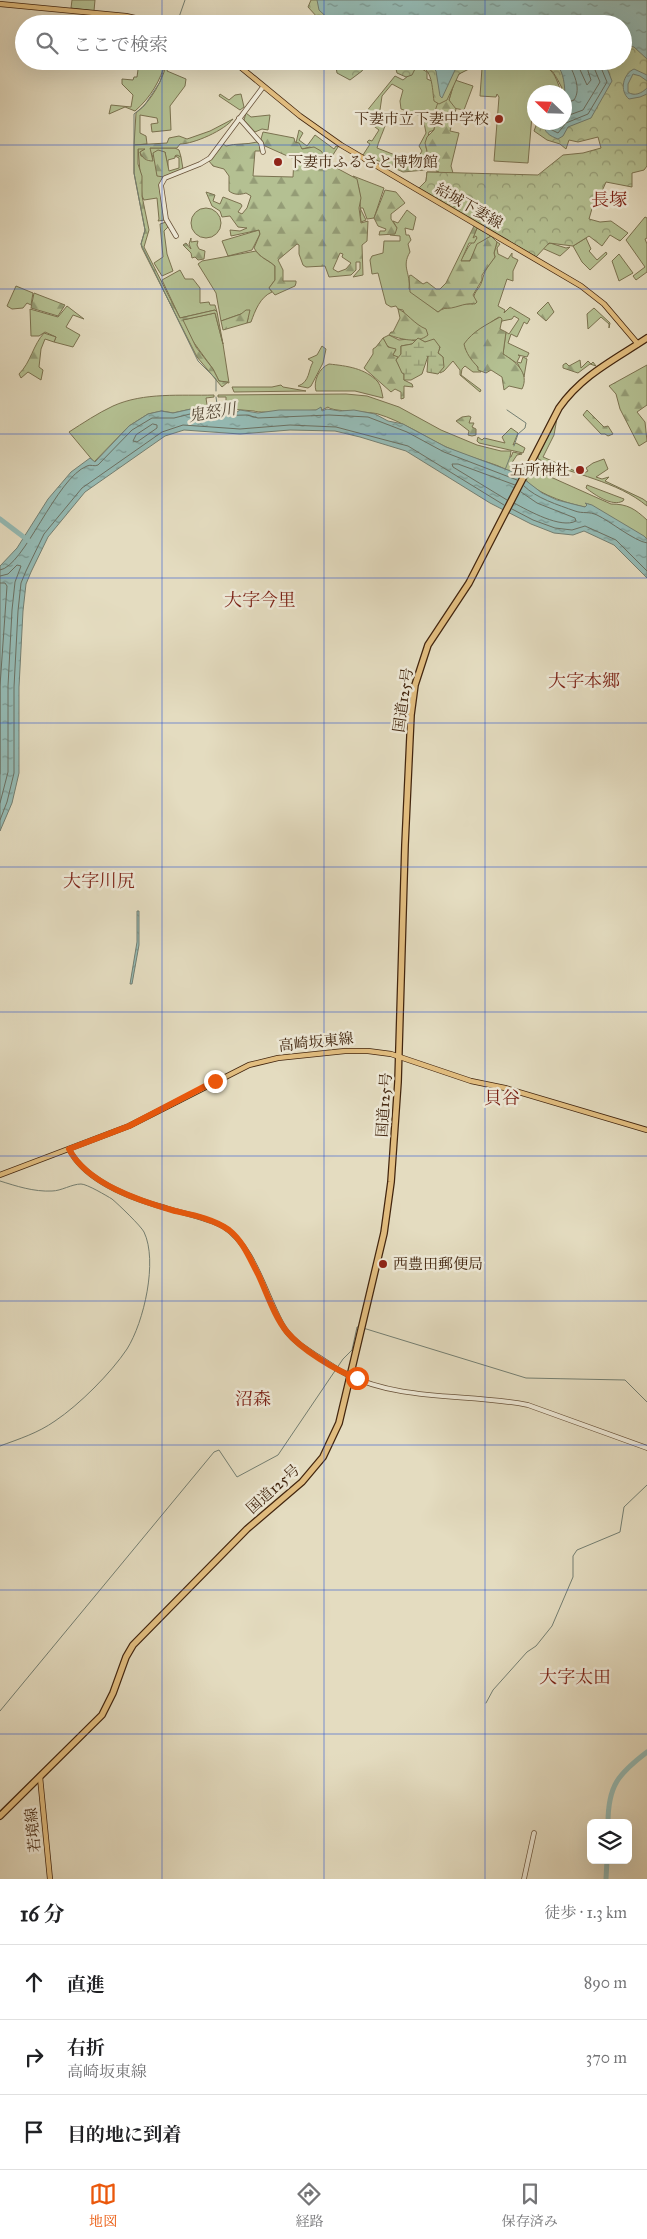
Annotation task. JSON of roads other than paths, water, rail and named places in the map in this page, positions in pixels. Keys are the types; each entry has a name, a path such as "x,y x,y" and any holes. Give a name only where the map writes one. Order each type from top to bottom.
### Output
{"highway":[{"name":"国道125号","path":"0,1816 102,1715 113,1694 126,1657 139,1638 191,1588 247,1529 289,1494 314,1468 326,1452 336,1431 351,1376 387,1216 399,1056 405,847 414,690 428,645 465,589 555,413 573,390 599,367 647,338"}],"main road":[{"path":"0,4 119,15"},
{"name":"結城下妻線","path":"243,70 263,87 341,145 581,286 611,311 638,344"},
{"name":"高崎坂東線","path":"0,1175 129,1126 232,1073 258,1063 278,1058 359,1050 399,1056 471,1081 497,1086 647,1130"},
{"name":"若境線","path":"40,1777 50,1879"},
{"path":"29,1788 36,1786 41,1790"}],"street":[{"path":"176,236 166,219 162,181 165,178 204,163 213,154 263,87"},
{"path":"239,118 261,143 262,152"},
{"path":"69,1149 80,1165 94,1177 146,1202 207,1220 230,1232 248,1255 287,1332 299,1344 351,1376 395,1389 427,1395 507,1401 528,1405 647,1448"},
{"path":"524,1879 534,1834"}],"water":[{"path":"317,0 647,0 647,59 632,47 632,15 324,15 319,10"},
{"path":"634,69 647,75 647,81 633,74 628,84 628,92 638,94 647,88 647,94 629,99 623,87 627,75"},
{"path":"455,70 442,98 440,96 436,71"},
{"path":"560,70 608,70 612,81 591,118 572,125 572,85 564,85"},
{"path":"546,130 566,130 563,136 558,139"},
{"name":"鬼怒川","path":"218,403 217,410 234,410 237,412 240,410 258,413 279,410 316,410 321,407 322,411 327,409 340,411 354,410 375,414 388,421 403,424 446,447 516,473 542,493 557,500 585,507 587,505 585,503 592,505 644,536 647,539 647,578 614,545 584,531 573,535 554,533 531,524 490,503 406,451 360,437 335,431 290,430 240,434 184,430 165,436 85,492 48,537 31,572 26,584 23,611 19,687 19,773 12,803 0,831 0,566 17,548 48,499 71,472 90,458 95,462 129,426 148,414 161,411 173,413 191,409 213,411"},
{"path":"137,911 139,911 139,945 132,984 130,984 137,942"}],"waterway":[{"path":"180,15 185,0"},
{"path":"163,70 160,82 144,106 134,114 134,173 145,230 141,244 198,361 216,379 216,391"},
{"name":"鬼怒川","path":"216,397 217,404"},
{"path":"507,410 526,423 525,428 518,434 514,446"},
{"path":"505,470 510,457"},
{"path":"0,519 29,541"},
{"path":"0,1181 39,1191 55,1191 81,1184 97,1190 112,1199 142,1229 148,1244 150,1259 147,1291 139,1323 127,1349 112,1368 94,1388 49,1425 0,1446"},
{"path":"0,1711 214,1452 219,1450 237,1477 278,1455 343,1359 352,1350 357,1327 359,1327"},
{"path":"363,1328 526,1378 625,1380 647,1402"},
{"path":"486,1703 493,1690 527,1652 536,1646 552,1626 573,1577 573,1556 577,1550 620,1532 624,1507 647,1485"},
{"path":"608,1819 610,1799 617,1782 622,1774 647,1752"},
{"path":"606,1879 607,1864"}],"place":[{"name":"下妻市立下妻中学校","path":"499,119"},
{"name":"下妻市ふるさと博物館","path":"278,162"},
{"name":"五所神社","path":"580,470"},
{"name":"西豊田郵便局","path":"383,1264"}],"district":[{"name":"長塚","path":"609,200"},
{"name":"大字今里","path":"260,600"},
{"name":"大字本郷","path":"584,681"},
{"name":"大字川尻","path":"99,881"},
{"name":"貝谷","path":"502,1098"},
{"name":"沼森","path":"253,1399"},
{"name":"大字太田","path":"575,1677"}]}
